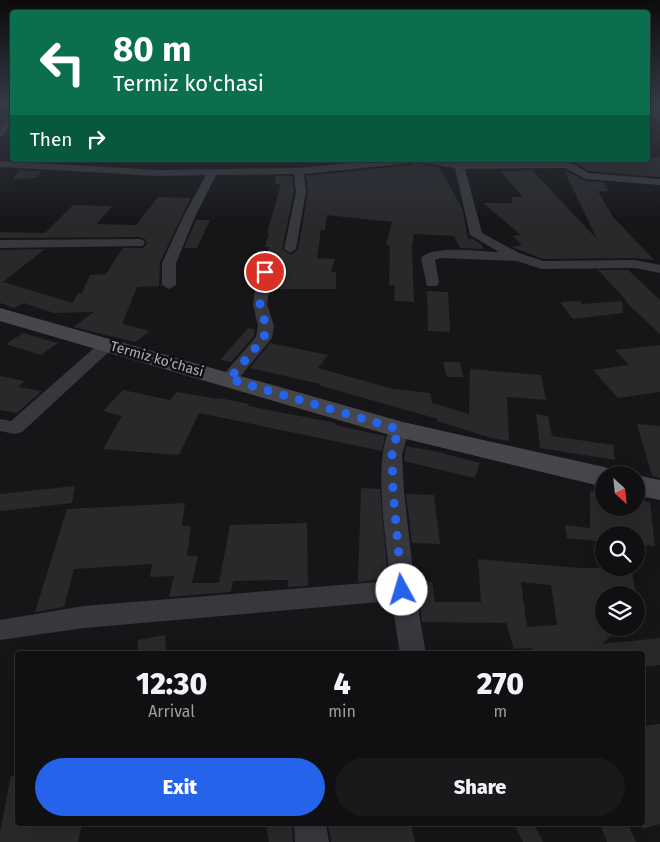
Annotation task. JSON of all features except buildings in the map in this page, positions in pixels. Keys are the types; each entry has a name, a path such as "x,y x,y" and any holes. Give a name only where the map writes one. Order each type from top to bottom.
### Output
{"main road":[{"name":"Termiz ko'chasi","path":"0,314 398,429 595,475"},
{"path":"645,487 660,491"}],"street":[{"path":"0,164 159,173 299,172 392,162"},
{"path":"435,162 458,166 565,165 586,176 660,182"},
{"path":"458,166 476,235 519,257 549,266 635,264 660,270"},
{"path":"169,285 170,263 189,217 212,172"},
{"path":"290,249 301,192 299,172"},
{"path":"0,244 139,243"},
{"path":"432,283 428,258 432,256 439,254 519,257"},
{"path":"229,379 264,338 266,326 260,304 265,272"},
{"path":"0,426 15,428 107,345"},
{"path":"398,429 392,455 393,491 402,590 412,651"},
{"path":"2,630 84,617 402,590"},
{"path":"310,826 312,842"}],"route":[{"path":"265,272 260,304 266,326 264,338 229,379 398,429 392,455 393,491 402,590"}]}
